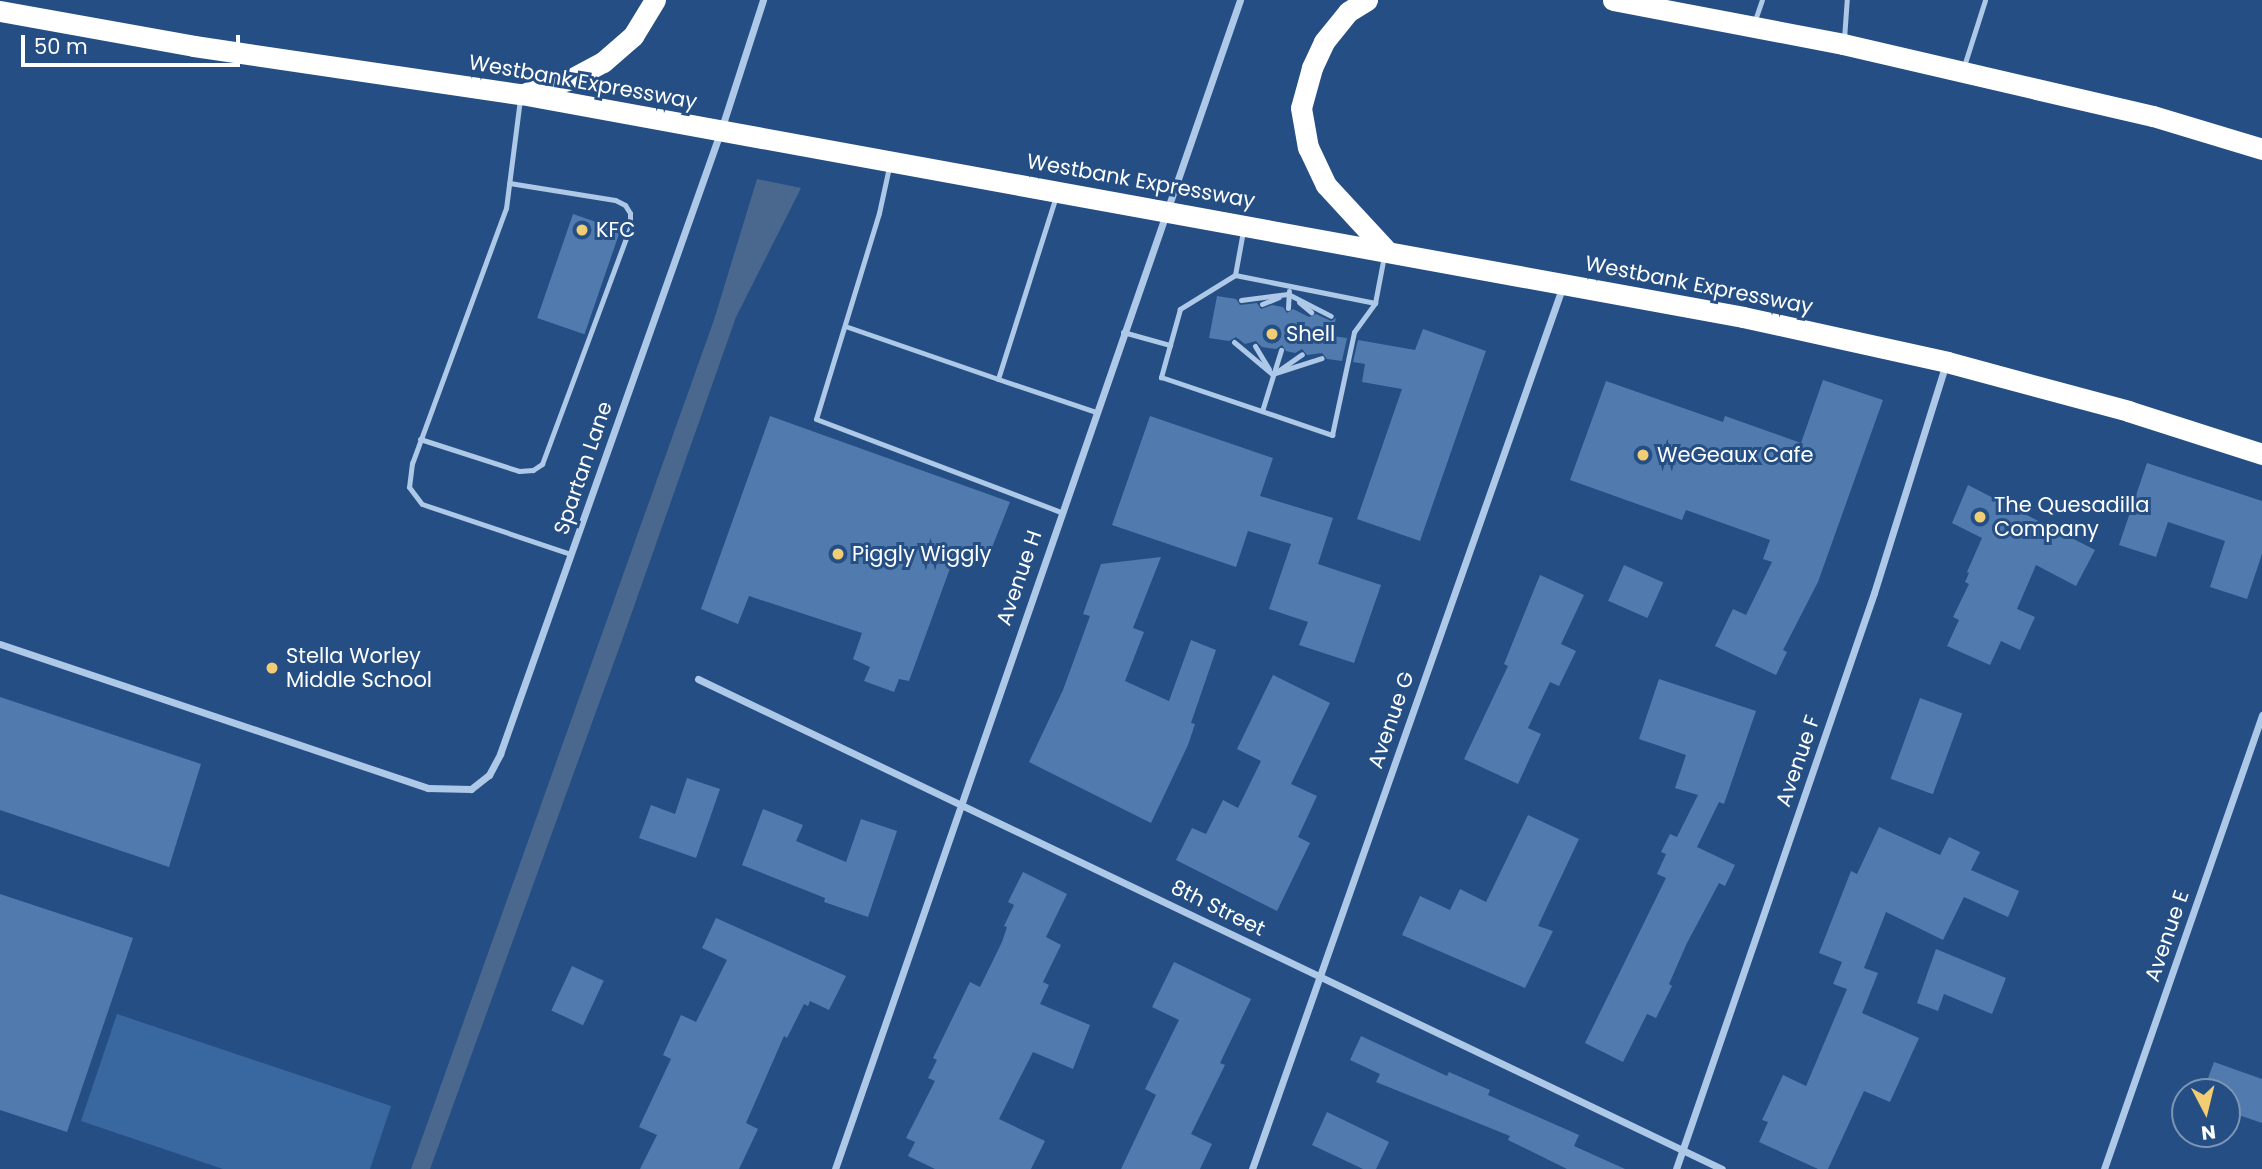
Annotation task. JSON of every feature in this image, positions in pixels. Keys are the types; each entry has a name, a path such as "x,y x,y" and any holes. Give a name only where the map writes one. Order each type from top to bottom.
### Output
{"highway":[{"path":"521,94 571,79 603,62 632,36 654,0"},
{"path":"1367,0 1348,12 1324,41 1312,68 1301,107 1308,147 1326,185 1385,249"},
{"path":"1613,0 1843,44 2153,116 2262,149"},
{"name":"Westbank Expressway","path":"0,11 194,46 521,94 1385,249 1744,317 1947,362 2127,411 2262,454"}],"street":[{"name":"Spartan Lane","path":"0,644 417,784 471,789 489,775 500,754 721,130 763,0"},
{"name":"Avenue H","path":"835,1169 1165,210 1240,0"},
{"name":"Avenue G","path":"1252,1169 1564,283"},
{"name":"Avenue F","path":"1676,1169 1874,593 1947,362"},
{"name":"8th Street","path":"698,679 960,802 1722,1169"},
{"name":"Avenue E","path":"2104,1169 2262,715"}],"lane":[{"path":"1753,27 1762,0"},
{"path":"1843,44 1847,0"},
{"path":"1962,72 1985,0"},
{"path":"521,94 502,218 412,463 408,487 422,504 571,554"},
{"path":"891,161 879,213 816,419 1061,512"},
{"path":"421,439 519,471 533,470 542,464 630,227 630,214 625,205 615,200 509,183"},
{"path":"998,379 1058,191"},
{"path":"1235,275 1245,225"},
{"path":"1375,303 1235,275 1180,309 1161,377 1332,435 1354,332 1375,303 1385,249"},
{"path":"1288,308 1291,286"},
{"path":"1262,304 1288,294"},
{"path":"1288,294 1311,312"},
{"path":"1241,300 1288,294 1331,316"},
{"path":"845,326 1096,412"},
{"path":"1124,331 1170,345"},
{"path":"1234,342 1272,374"},
{"path":"1255,346 1272,374"},
{"path":"1262,411 1281,350"},
{"path":"1272,374 1302,354"},
{"path":"1272,374 1322,358"}],"shaded area":[{"path":"757,179 801,188 736,317 430,1169 411,1169 714,320"},
{"path":"117,1014 391,1106 370,1169 223,1169 81,1121"}],"building":[{"path":"573,214 620,230 584,334 537,318"},
{"path":"1217,296 1236,299 1240,305 1257,303 1261,309 1272,305 1283,307 1287,313 1293,309 1309,317 1316,314 1331,321 1336,318 1332,336 1347,338 1342,361 1327,359 1322,353 1307,355 1302,349 1295,353 1286,351 1282,345 1276,349 1262,347 1256,341 1245,344 1236,337 1229,341 1209,338"},
{"path":"1423,329 1486,351 1420,541 1357,519 1402,389 1362,382 1365,364 1353,362 1358,340 1415,350"},
{"path":"1823,380 1883,400 1818,582 1783,650 1787,652 1776,675 1715,646 1733,609 1746,615 1772,562 1763,559 1770,540 1686,510 1682,520 1570,480 1606,381 1723,422 1725,416 1801,443"},
{"name":"Piggly Wiggly","path":"770,416 1010,502 987,560 957,549 909,681 899,679 894,692 864,681 870,667 853,659 862,633 749,596 738,624 701,609"},
{"path":"1150,416 1273,458 1260,496 1333,518 1318,564 1381,585 1354,663 1299,645 1308,622 1269,609 1291,544 1248,531 1236,567 1112,525"},
{"path":"2147,463 2262,501 2262,554 2247,599 2210,587 2225,541 2168,522 2156,557 2119,545"},
{"path":"1968,485 2095,550 2076,586 2036,565 2017,609 2035,617 2020,650 2001,641 1990,665 1947,646 1959,620 1953,617 1969,584 1965,582 1969,573 1967,572 1982,538 1952,523"},
{"path":"1161,557 1133,628 1144,632 1125,681 1169,701 1191,640 1216,650 1191,723 1195,724 1188,745 1151,823 1029,762 1063,690 1090,616 1083,614 1101,564"},
{"path":"1624,565 1663,582 1647,618 1608,601"},
{"path":"1540,575 1584,595 1561,644 1576,651 1559,686 1550,682 1528,728 1541,734 1518,784 1464,759 1508,666 1504,664"},
{"path":"1273,675 1330,703 1291,784 1317,796 1298,837 1310,843 1277,911 1176,860 1192,828 1206,834 1223,800 1238,808 1261,761 1237,749"},
{"path":"1659,679 1756,711 1724,804 1719,802 1697,847 1735,865 1725,886 1719,883 1687,943 1669,984 1672,986 1656,1018 1647,1014 1623,1062 1585,1043 1666,878 1657,874 1666,854 1661,852 1670,834 1677,837 1698,795 1675,788 1686,755 1639,739"},
{"path":"0,697 201,764 169,867 0,810"},
{"path":"1920,698 1962,713 1933,794 1891,779"},
{"path":"687,778 720,789 696,858 639,838 651,805 675,814"},
{"path":"763,809 803,825 796,841 846,862 861,819 897,831 868,917 824,902 825,898 742,865"},
{"path":"1528,815 1579,839 1538,926 1553,931 1525,988 1402,935 1420,896 1450,910 1460,889 1486,902"},
{"path":"1879,827 1940,855 1949,837 1980,852 1971,870 2019,891 2008,917 1964,897 1943,940 1886,912 1864,968 1878,973 1862,1013 1919,1038 1890,1102 1864,1091 1828,1169 1818,1169 1759,1142 1768,1122 1762,1120 1783,1075 1806,1086 1847,989 1833,984 1842,962 1819,953 1851,871 1857,874"},
{"path":"1023,872 1067,894 1046,937 1061,945 1043,982 1049,985 1040,1004 1090,1025 1073,1069 1033,1052 999,1119 1045,1141 1031,1169 935,1169 908,1156 915,1142 906,1138 935,1081 928,1078 937,1060 933,1058 970,982 980,987 1002,942 1007,927 1004,926 1014,905 1008,902"},
{"path":"0,894 133,938 67,1132 0,1110"},
{"path":"716,918 846,976 829,1010 810,1001 808,1006 804,1004 787,1038 784,1036 746,1123 758,1129 739,1169 640,1169 657,1135 639,1127 671,1059 663,1055 681,1015 696,1022 727,960 702,948"},
{"path":"1936,949 2006,978 1992,1014 1944,994 1938,1011 1917,1003"},
{"path":"1174,962 1251,999 1220,1063 1225,1065 1191,1134 1212,1144 1200,1169 1121,1169 1156,1095 1145,1089 1179,1020 1152,1007"},
{"path":"572,966 604,981 583,1025 551,1010"},
{"path":"1361,1036 1447,1076 1449,1072 1490,1090 1488,1095 1579,1135 1574,1146 1625,1169 1567,1169 1508,1140 1510,1136 1376,1082 1380,1074 1350,1060"},
{"path":"2214,1062 2262,1079 2262,1123 2241,1116 2241,1078 2208,1078"},
{"path":"1327,1112 1389,1142 1376,1169 1363,1169 1312,1145"}],"place":[{"name":"KFC","path":"582,230"},
{"name":"Shell","path":"1272,334"},
{"name":"WeGeaux Cafe","path":"1643,455"},
{"name":"The Quesadilla Company","path":"1980,517"},
{"name":"Piggly Wiggly","path":"838,554"},
{"name":"Stella Worley Middle School","path":"272,668"}]}
